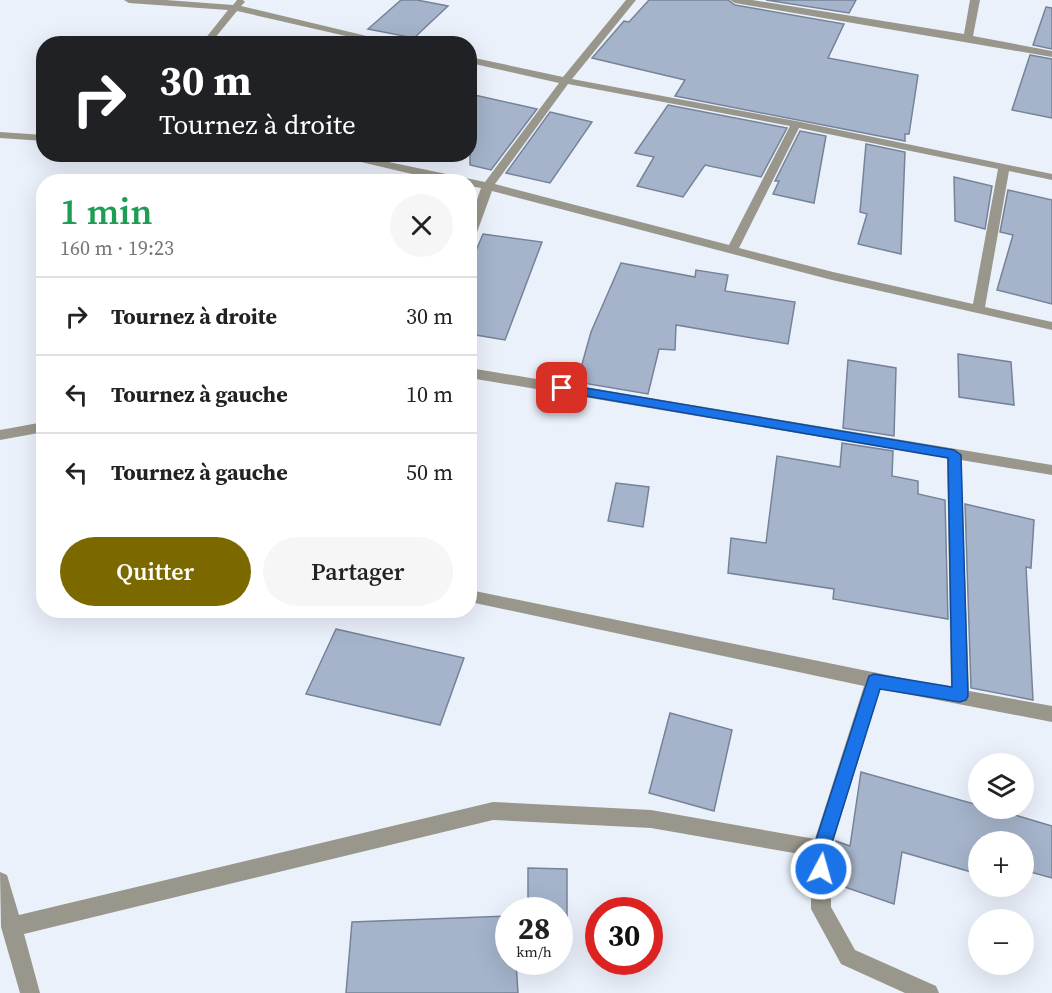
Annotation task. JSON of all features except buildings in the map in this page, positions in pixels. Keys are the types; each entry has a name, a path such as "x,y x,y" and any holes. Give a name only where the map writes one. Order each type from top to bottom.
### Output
{"street":[{"path":"129,0 239,4 365,36"},
{"path":"477,216 488,186 565,81 632,0"},
{"path":"735,0 1052,54"},
{"path":"968,38 975,0"},
{"path":"213,36 239,4"},
{"path":"477,62 1052,177"},
{"path":"733,249 796,124"},
{"path":"0,135 36,137"},
{"path":"370,162 426,174"},
{"path":"978,309 1004,167"},
{"path":"477,184 832,276 1052,326"},
{"path":"477,374 1052,471"},
{"path":"0,435 36,428"},
{"path":"954,455 960,696"},
{"path":"477,597 874,681 1052,714"},
{"path":"874,681 821,849 821,909 848,957 929,993"},
{"path":"11,927 493,811 651,819 821,849"},
{"path":"0,882 30,993"}],"route":[{"path":"562,388 954,455 960,696 874,681 821,849 821,869"}]}
